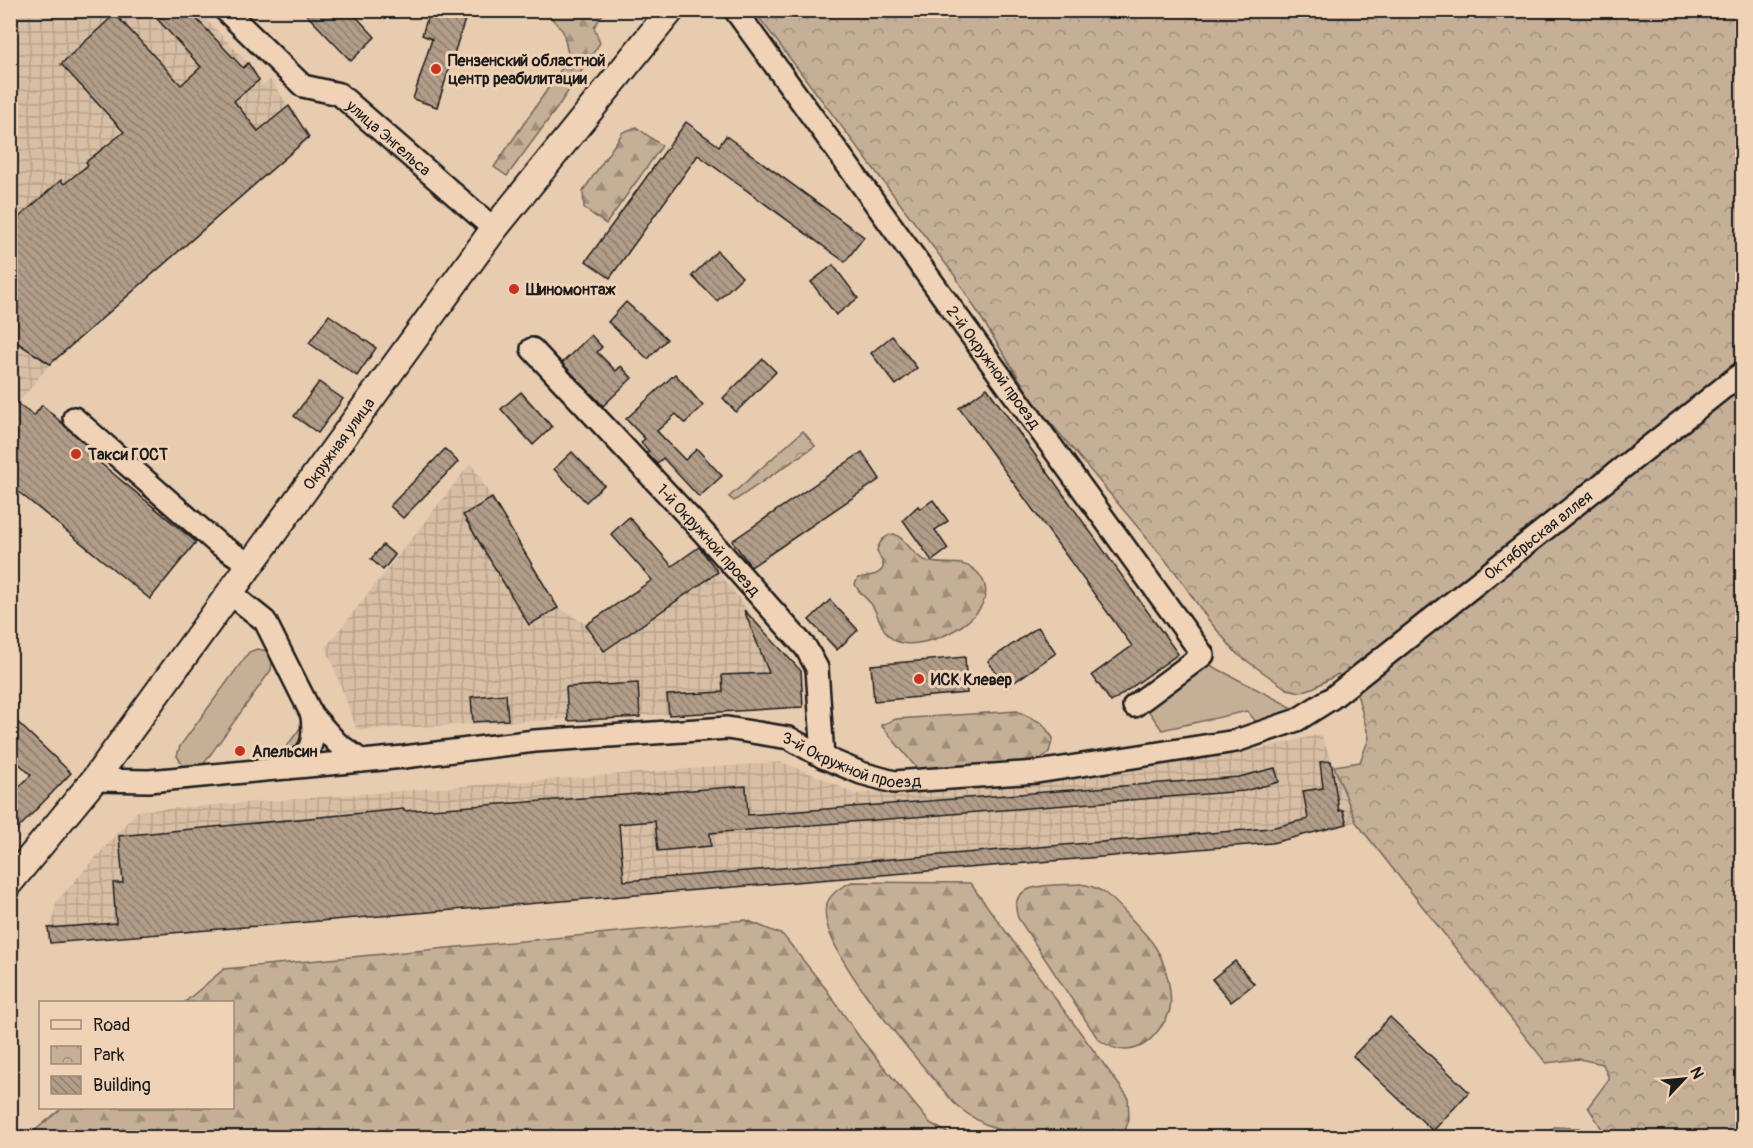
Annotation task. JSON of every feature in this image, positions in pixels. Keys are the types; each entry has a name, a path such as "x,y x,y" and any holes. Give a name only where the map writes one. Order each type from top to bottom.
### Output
{"main road":[{"name":"Окружная улица","path":"10,882 94,780 494,229 671,10"}],"street":[{"name":"улица Энгельса","path":"225,10 303,86 339,94 494,229"},
{"name":"2-й Окружной проезд","path":"735,10 1203,655 1134,706"},
{"name":"1-й Окружной проезд","path":"532,349 703,532 806,648 817,668 823,757"},
{"name":"Октябрьская аллея","path":"1332,698 1743,373"},
{"path":"74,418 217,543 251,566"},
{"path":"231,594 265,621 312,715 337,743 362,761"},
{"name":"3-й Окружной проезд","path":"94,780 149,781 362,761 535,741 727,728 789,738 823,757 861,773 894,782 1037,772 1236,741 1297,720 1332,698"},
{"path":"288,768 305,756 315,738 312,715"}],"shaded area":[{"path":"11,11 198,11 247,62 177,123 248,63 262,85 271,80 309,137 50,364 11,412"},
{"path":"471,463 557,607 586,624 700,547 761,628 801,671 803,707 357,730 326,647"},
{"path":"1321,734 1356,822 1272,843 50,943 48,928 53,920 56,902 137,811 781,762 827,780 854,794 1035,779 1242,753"}],"green space":[{"path":"545,11 605,11 594,27 600,43 557,108 507,176 494,167 569,58 563,31"},
{"path":"754,11 1742,11 1742,1137 1607,1137 1588,1107 1609,1079 1603,1064 1579,1059 1546,1063 1356,822 1334,766 1360,762 1369,738 1358,697 1338,674 1301,692 1287,689 1237,654 1207,618 1176,573 1035,404 955,276"},
{"path":"636,127 662,146 606,224 584,208 583,191 623,132"},
{"path":"803,431 815,446 734,501 729,497"},
{"path":"894,534 924,560 965,565 977,572 985,587 984,601 974,615 960,627 924,642 907,644 894,640 884,629 872,605 855,584 858,578 881,571 883,564 877,550 883,539"},
{"path":"257,649 267,651 272,660 271,670 203,765 193,769 183,766 177,756 180,746 249,652"},
{"path":"1204,662 1299,711 1258,724 1247,711 1162,730 1145,706"},
{"path":"1017,711 1042,723 1053,738 1049,752 1034,764 919,771 881,725 896,719"},
{"path":"303,724 305,738 292,757 277,760"},
{"path":"852,882 970,883 1128,1097 1129,1119 1123,1137 1055,1139 1013,1134 992,1127 954,1103 875,1007 854,978 838,950 827,926 826,906 833,894"},
{"path":"1080,884 1101,891 1117,904 1153,943 1165,968 1170,992 1167,1018 1144,1045 1136,1048 1121,1050 1098,1039 1018,918 1016,906 1019,897 1025,891 1046,886"},
{"path":"746,920 783,935 826,989 860,1038 930,1123 955,1137 27,1137 61,1109 234,1109 234,1001 186,1001 224,969"},
{"path":"1554,1127 1579,1128 1584,1137 1546,1137"}],"building":[{"path":"149,10 188,10 243,68 248,63 259,80 234,101 258,131 289,106 309,137 50,364 10,338 10,225 61,180 64,184 88,165 86,162 124,132 61,64 115,14 181,85 201,67"},
{"path":"302,10 350,10 375,37 351,61"},
{"name":"Пензенский областной центр реабилитации","path":"442,10 468,10 437,107 413,99 432,39 422,35 429,13 440,16"},
{"path":"686,122 719,146 726,136 864,237 845,262 698,155 610,278 586,261"},
{"path":"717,251 742,277 717,301 692,276"},
{"path":"833,265 858,298 836,315 811,282"},
{"path":"626,302 667,339 648,359 608,322"},
{"path":"329,315 376,348 357,376 309,343"},
{"path":"591,335 602,347 597,352 616,371 621,366 632,378 603,406 562,363"},
{"path":"892,336 917,368 896,385 871,353"},
{"path":"763,359 776,372 736,412 723,398"},
{"path":"675,374 703,406 685,423 676,414 657,431 685,460 697,449 722,476 699,497 663,458 657,464 646,453 649,451 641,442 645,439 626,419"},
{"path":"319,382 343,399 318,433 294,416"},
{"path":"987,388 1178,654 1111,702 1092,675 1132,646 959,408"},
{"path":"521,392 552,427 533,445 501,409"},
{"path":"10,398 34,416 42,405 102,459 99,462 196,542 150,599 10,485"},
{"path":"445,449 458,462 403,518 390,506"},
{"path":"572,452 604,485 586,502 554,469"},
{"path":"862,452 880,479 751,567 732,541"},
{"path":"492,498 558,608 529,625 463,515"},
{"path":"933,500 948,521 935,530 948,549 932,561 903,520 918,506 920,509"},
{"path":"629,517 672,566 699,547 718,572 604,651 586,625 652,580 611,534"},
{"path":"383,545 395,555 383,570 371,559"},
{"path":"830,600 858,630 837,650 809,620"},
{"path":"744,610 801,671 803,707 669,715 667,695 723,692 722,675 769,673"},
{"path":"1038,627 1056,653 1006,688 988,661"},
{"name":"ИСК Клевер","path":"965,657 967,693 874,701 871,665"},
{"path":"638,683 640,717 568,721 566,687"},
{"path":"506,694 508,720 473,722 471,697"},
{"path":"10,715 71,773 10,837 10,796 31,775 10,755"},
{"path":"1331,761 1339,811 1343,810 1347,824 1272,843 50,943 48,928 116,923 113,883 123,883 119,836 404,809 404,811 746,786 748,815 1239,777 1275,768 1279,782 1244,791 710,833 711,846 658,851 655,821 619,824 624,881 1270,828 1308,819 1303,791 1323,788 1320,762"},
{"path":"1235,961 1254,984 1231,1002 1212,979"},
{"path":"1390,1017 1469,1092 1433,1131 1353,1056"}],"place":[{"name":"Пензенский областной центр реабилитации","path":"436,69"},
{"name":"Шиномонтаж","path":"514,289"},
{"name":"Такси ГОСТ","path":"76,454"},
{"name":"ИСК Клевер","path":"919,679"},
{"name":"Апельсин","path":"240,751"}]}
